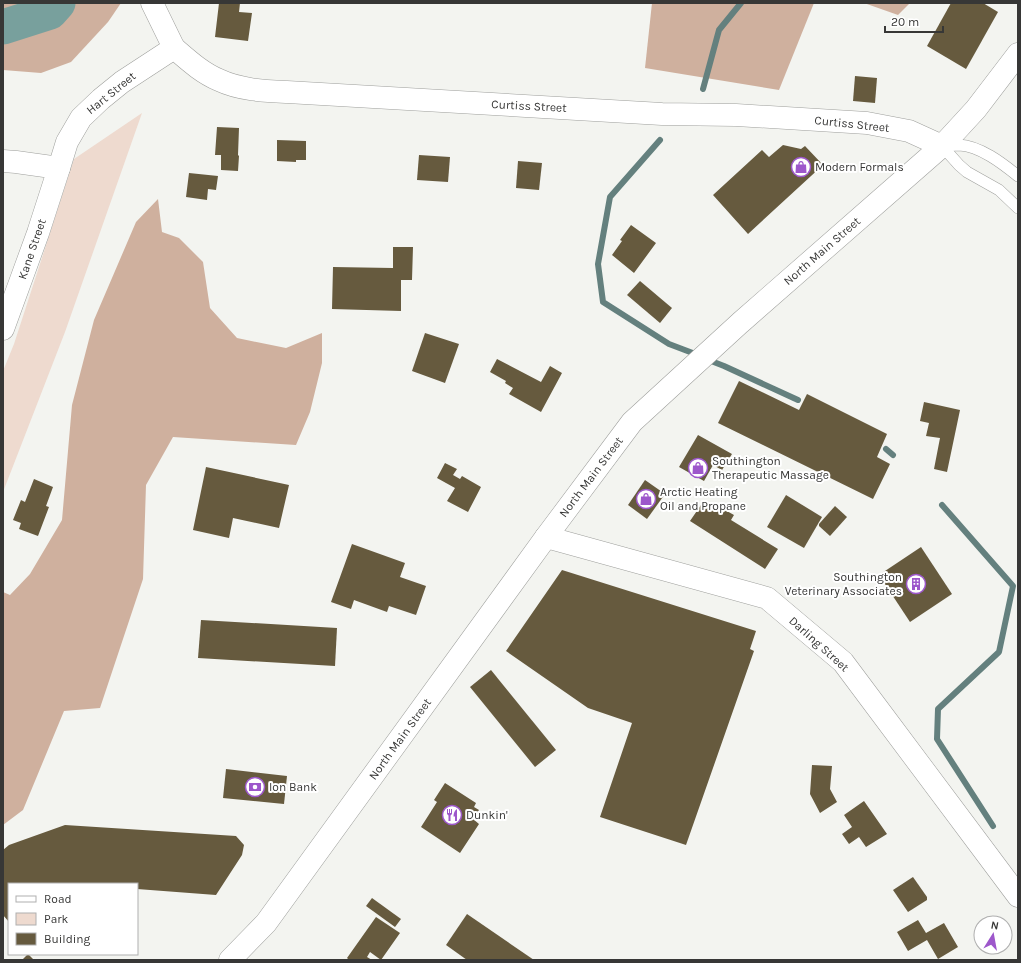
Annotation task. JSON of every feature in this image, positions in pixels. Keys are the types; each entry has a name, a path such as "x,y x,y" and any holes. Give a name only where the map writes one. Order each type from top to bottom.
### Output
{"main road":[{"name":"Curtiss Street","path":"152,3 174,48 186,60 220,81 252,89 647,113 736,115 867,123 909,131 942,146"},
{"name":"Hart Street","path":"59,168 67,142 81,118 122,82 174,48"},
{"name":"North Main Street","path":"230,960 266,923 546,537 632,422 713,348 942,146 976,109 1018,54"},
{"path":"3,161 59,168"},
{"name":"Kane Street","path":"3,329 59,168"},
{"name":"Darling Street","path":"546,537 767,598 843,662 1018,896"}],"lane":[{"path":"942,146 960,145 986,154 1018,176"},
{"path":"942,146 967,172 999,190 1018,208"}],"green space":[{"path":"142,113 65,332 3,492 3,371 14,344 74,159"}],"shaded area":[{"path":"3,3 121,3 108,22 71,62 41,73 3,70"},
{"path":"652,3 814,3 779,90 645,68"},
{"path":"864,3 910,3 898,15"},
{"path":"158,199 162,232 179,238 203,262 210,308 237,338 286,348 322,333 322,363 310,412 296,445 173,437 146,485 143,579 100,708 64,711 23,810 3,825 3,592 10,595 30,574 62,520 72,405 94,320 136,222"}],"building":[{"path":"219,3 240,3 239,12 252,13 248,41 215,37"},
{"path":"951,3 983,3 998,12 966,69 927,46"},
{"path":"855,76 877,78 875,103 853,101"},
{"path":"217,127 239,128 238,171 221,170 221,155 215,155"},
{"path":"277,140 306,141 306,160 296,160 296,162 277,161"},
{"path":"783,145 801,149 805,146 823,165 748,234 713,195 762,150 769,157"},
{"path":"419,155 450,157 448,182 417,180"},
{"path":"518,161 542,163 539,190 516,188"},
{"path":"189,173 218,176 216,190 208,189 207,200 186,197"},
{"path":"631,225 656,243 634,273 612,255 622,241 620,240"},
{"path":"393,247 413,247 412,280 401,280 401,311 332,309 333,267 393,268"},
{"path":"640,281 672,308 660,323 627,295"},
{"path":"425,333 459,344 445,383 412,371"},
{"path":"497,359 541,382 550,366 562,373 541,412 509,394 513,388 505,383 506,381 490,372"},
{"path":"739,381 799,410 807,394 887,434 877,457 890,464 873,499 718,423"},
{"path":"924,402 960,410 947,472 934,469 940,438 926,436 929,423 920,421"},
{"path":"698,435 732,454 722,470 713,465 704,481 679,467"},
{"path":"445,463 457,469 453,475 460,479 462,476 481,487 468,512 447,501 455,488 437,478"},
{"path":"206,467 289,485 279,528 233,518 229,538 193,530"},
{"path":"34,479 53,487 46,506 49,507 38,536 19,529 21,523 13,520 21,500 25,502"},
{"name":"Arctic Heating Oil and Propane","path":"645,480 665,494 647,519 628,505"},
{"path":"786,495 822,517 804,548 767,527"},
{"path":"703,502 722,514 725,510 734,515 731,520 778,549 765,569 690,521"},
{"path":"835,506 847,517 830,536 819,526 819,524"},
{"path":"352,544 405,563 400,577 426,586 416,615 389,606 387,612 354,600 351,609 331,602"},
{"name":"Southington Veterinary Associates","path":"921,547 952,594 910,622 879,575"},
{"path":"562,570 756,631 750,649 754,651 686,845 600,817 632,723 588,708 506,651"},
{"path":"201,620 337,628 335,666 198,658"},
{"path":"491,670 556,750 535,767 470,687"},
{"path":"812,765 832,766 830,789 837,802 820,813 810,794"},
{"name":"Ion Bank","path":"226,769 287,776 284,804 223,798"},
{"name":"Dunkin'","path":"445,783 476,803 474,807 479,810 473,819 479,824 460,853 421,827 437,802 434,800"},
{"path":"864,801 887,834 866,847 859,837 849,844 842,834 852,827 844,815"},
{"path":"65,825 236,836 244,845 242,855 216,895 138,889 138,883 8,883 8,921 3,915 3,850 9,845"},
{"path":"913,877 927,897 927,900 908,912 893,890"},
{"path":"372,898 401,919 395,927 366,906"},
{"path":"467,914 534,960 467,960 446,945"},
{"path":"376,917 400,933 381,960 370,952 367,957 372,960 349,960 347,958"},
{"path":"918,920 926,933 944,923 958,947 938,959 927,940 908,951 897,932"},
{"path":"29,955 34,960 22,960"}],"waterway":[{"path":"3,27 50,12 58,3"},
{"path":"703,89 719,30 741,3"},
{"path":"660,140 610,197 598,264 603,302 669,344 698,355"},
{"path":"706,359 798,400"},
{"path":"886,449 893,455"},
{"path":"942,505 1013,586 999,652 938,709 937,739 993,826"}],"place":[{"name":"Modern Formals","path":"801,167"},
{"name":"Southington Therapeutic Massage","path":"698,468"},
{"name":"Arctic Heating Oil and Propane","path":"646,499"},
{"name":"Southington Veterinary Associates","path":"916,584"},
{"name":"Ion Bank","path":"255,787"},
{"name":"Dunkin'","path":"452,815"}]}
